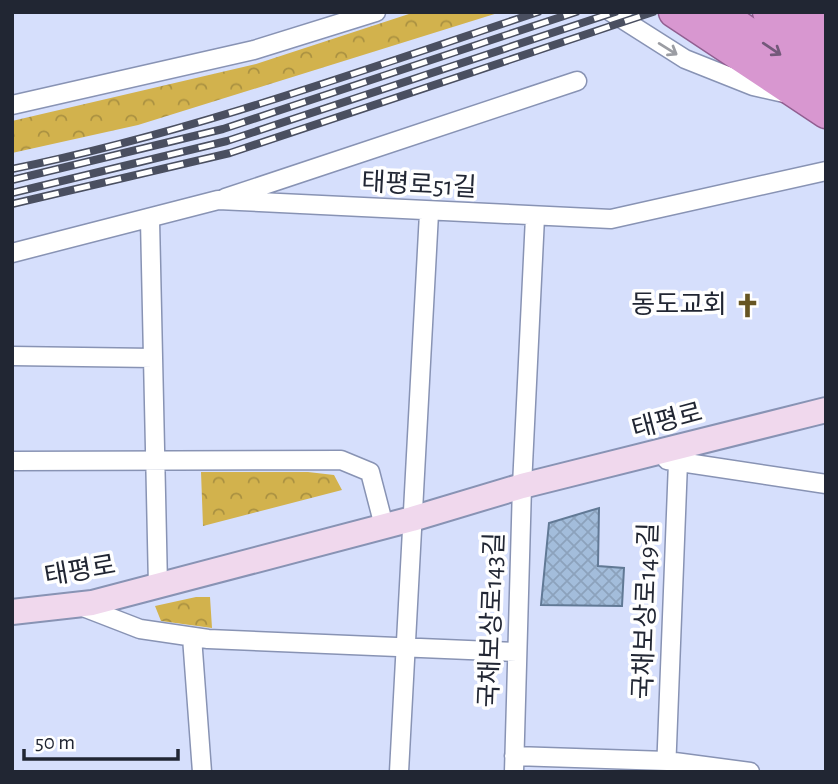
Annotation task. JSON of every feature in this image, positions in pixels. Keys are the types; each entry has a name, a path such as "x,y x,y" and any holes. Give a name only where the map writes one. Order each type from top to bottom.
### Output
{"highway":[{"path":"674,12 818,99"},
{"path":"718,12 818,99"},
{"path":"768,12 826,52"},
{"path":"811,12 826,22"}],"main road":[{"name":"태평로","path":"12,612 77,605 158,586 412,519 522,486 826,410"}],"street":[{"path":"12,105 254,50 376,12"},
{"path":"611,12 685,60 753,86 818,99"},
{"path":"218,200 578,81"},
{"name":"태평로51길","path":"12,253 150,220 218,200 429,213 611,219 826,172"},
{"path":"399,772 429,213"},
{"path":"522,486 535,216"},
{"path":"150,220 158,586"},
{"path":"12,356 153,358"},
{"path":"646,457 826,484"},
{"path":"12,461 341,460 370,472 384,526"},
{"name":"국채보상로149길","path":"666,767 678,462"},
{"name":"국채보상로143길","path":"522,486 514,764 666,767 750,772"},
{"path":"77,605 140,628 192,637 517,652"},
{"path":"192,637 202,772"}],"green space":[{"path":"415,12 501,12 138,125 12,153 12,121 256,64"},
{"path":"201,472 308,472 334,475 342,490 203,526"},
{"path":"196,597 210,597 212,628 161,621 155,606"}],"building":[{"path":"599,508 598,566 624,568 622,606 541,605 549,523"}],"railway":[{"path":"12,169 146,137 212,118 538,12"},
{"path":"12,180 223,129 576,12"},
{"path":"12,193 227,141 615,12"},
{"path":"12,204 230,153 653,12"}],"place":[{"name":"동도교회","path":"747,305"}]}
